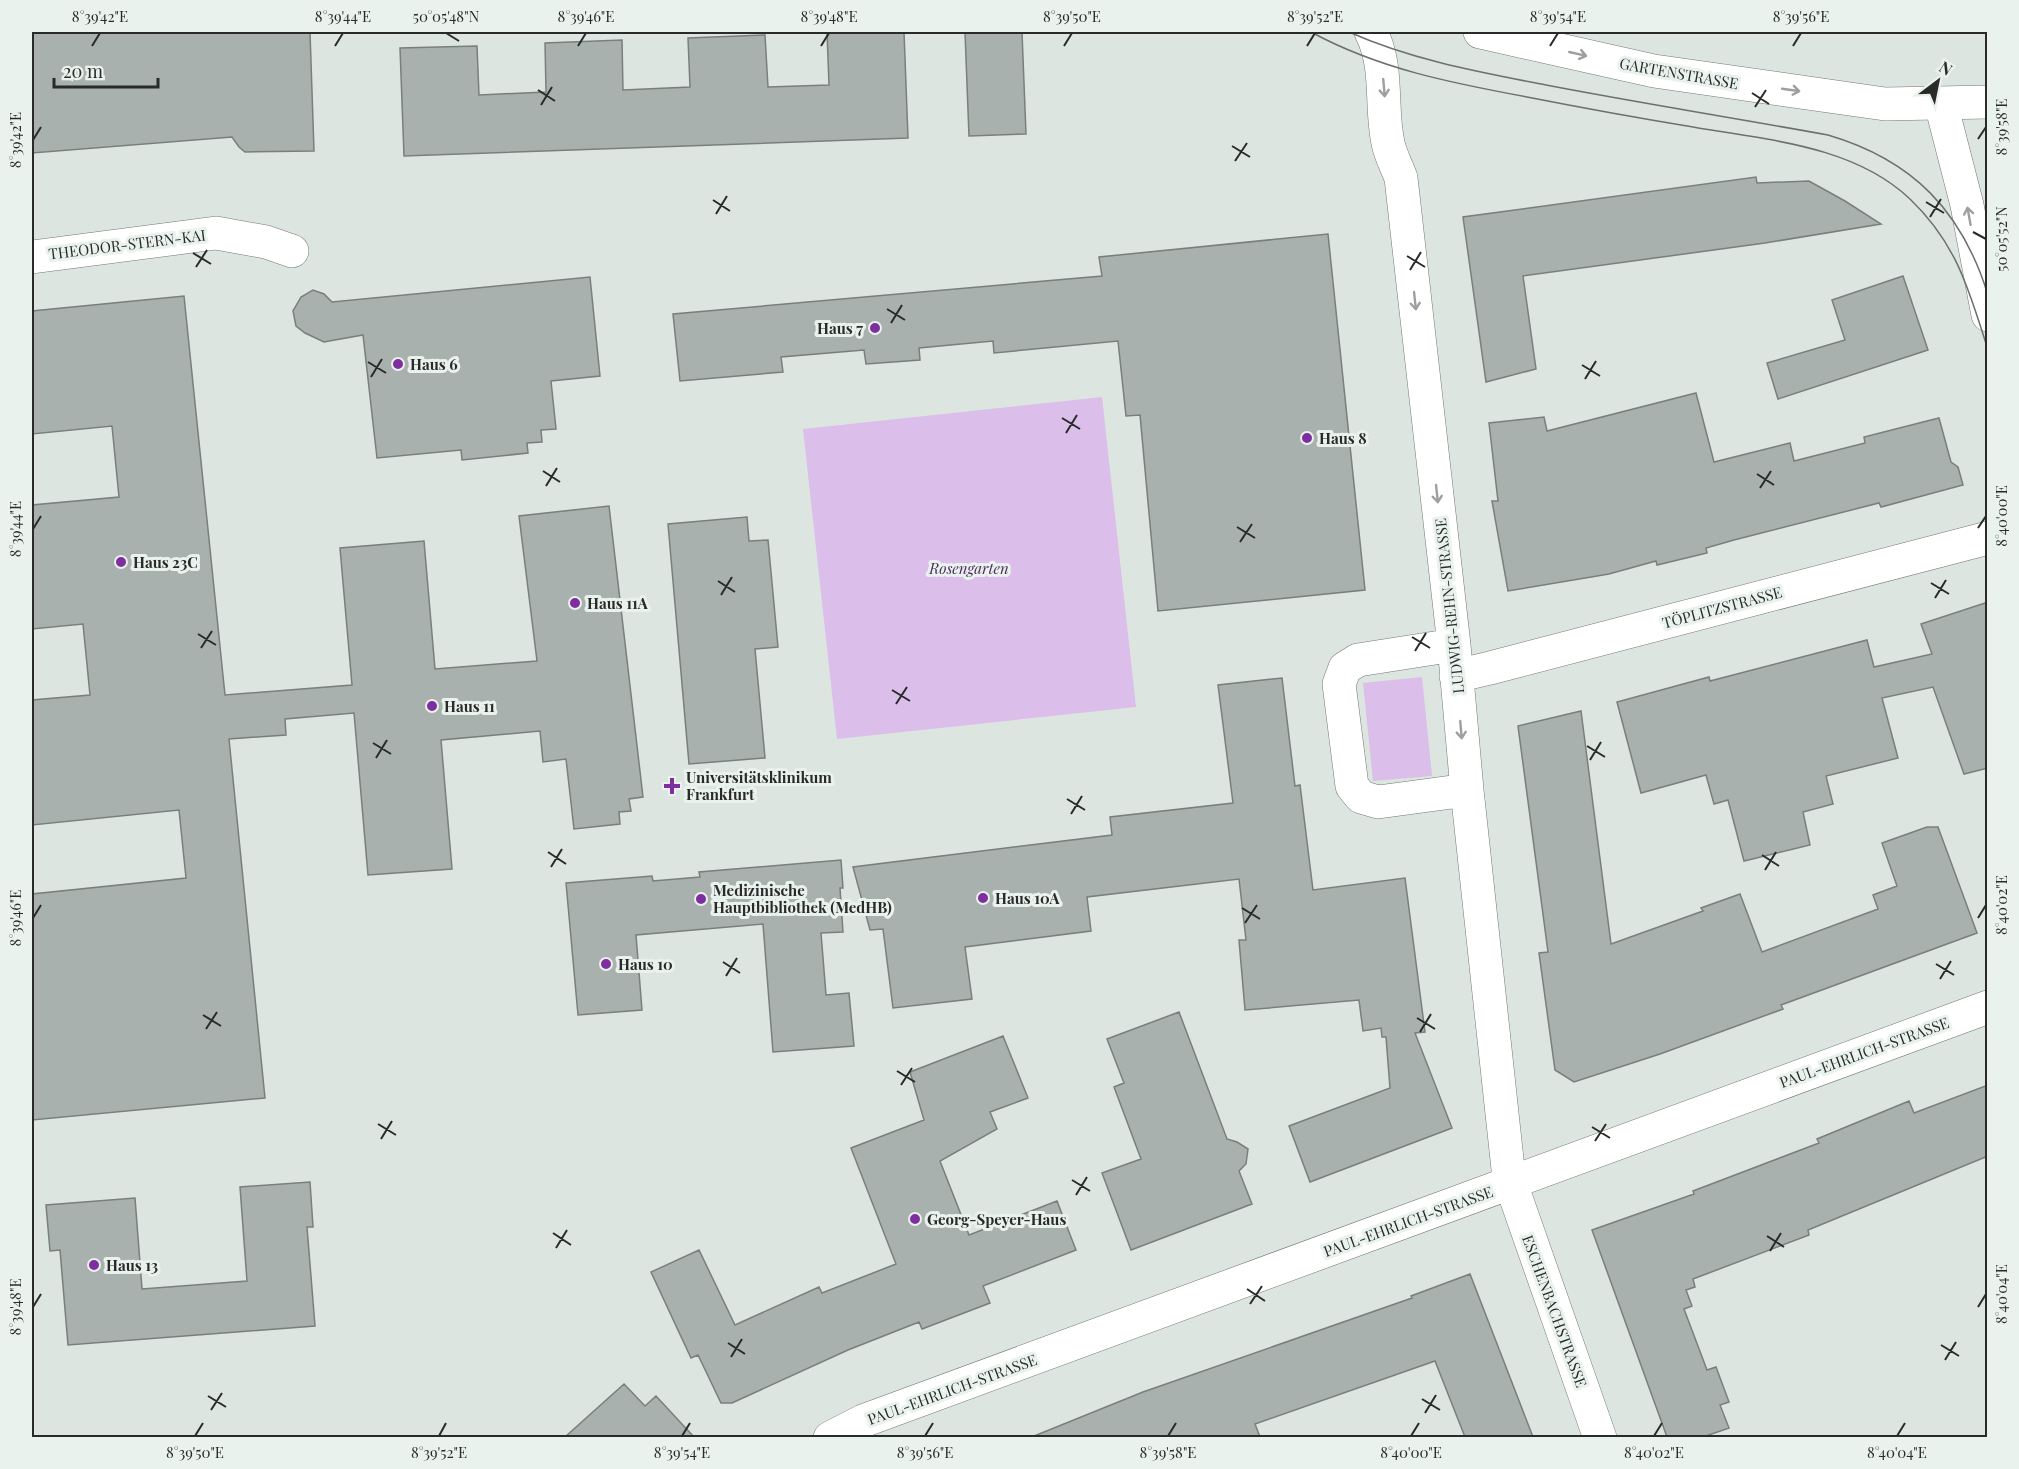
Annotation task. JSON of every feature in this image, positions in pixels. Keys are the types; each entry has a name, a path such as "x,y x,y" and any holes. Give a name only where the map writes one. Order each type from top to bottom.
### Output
{"street":[{"name":"LUDWIG-REHN-STRASSE","path":"1371,32 1377,43 1381,63 1388,143 1401,178 1510,1184"},
{"name":"GARTENSTRASSE","path":"1480,32 1654,71 1885,104 1988,102"},
{"path":"1941,104 1967,205 1988,315"},
{"name":"THEODOR-STERN-KAI","path":"32,256 216,233 266,242 292,251"},
{"name":"TÖPLITZSTRASSE","path":"1467,790 1378,802 1361,797 1352,786 1339,684 1345,668 1358,660 1455,660 1490,668 1988,538"},
{"name":"PAUL-EHRLICH-STRASSE","path":"830,1437 874,1417 1988,1007"},
{"name":"ESCHENBACHSTRASSE","path":"1510,1184 1600,1437"}],"green space":[{"name":"Rosengarten","path":"1102,397 1136,707 837,739 803,429"},
{"path":"1422,677 1432,776 1373,781 1363,683"}],"building":[{"path":"32,32 310,32 314,151 245,152 232,137 32,153"},
{"path":"827,32 904,32 908,138 404,156 400,48 477,46 479,95 546,92 545,43 622,40 623,90 690,87 688,38 765,35 768,87 829,85"},
{"path":"965,32 1022,32 1026,134 969,136"},
{"path":"1756,177 1757,183 1809,181 1881,224 1765,243 1523,276 1536,369 1486,382 1463,217"},
{"path":"1328,234 1365,590 1158,611 1140,415 1126,416 1118,341 994,353 993,341 919,348 920,360 866,364 864,350 781,357 783,372 680,381 673,314 1102,276 1099,257"},
{"path":"1903,276 1928,350 1778,399 1767,363 1845,340 1832,300"},
{"name":"Haus 6","path":"590,277 600,376 551,381 556,429 541,430 542,442 527,443 528,453 462,460 461,450 377,458 363,335 324,342 296,326 293,311 301,297 313,290 324,294 332,302"},
{"path":"184,296 225,695 352,685 340,548 424,541 435,669 537,661 519,516 609,506 643,797 629,799 631,811 619,812 620,824 574,829 566,759 543,762 540,731 441,740 452,869 368,875 354,713 285,719 286,735 229,739 265,1098 32,1120 32,894 186,878 179,810 32,825 32,700 90,695 83,624 32,629 32,505 119,497 112,426 32,434 32,311"},
{"path":"1696,393 1714,462 1790,443 1794,461 1865,443 1864,437 1939,418 1951,462 1958,467 1963,485 1881,507 1879,503 1734,540 1706,548 1707,553 1657,565 1656,561 1609,574 1508,591 1492,501 1498,501 1489,423 1544,417 1547,431"},
{"path":"747,517 749,541 768,540 778,647 755,649 765,758 689,764 668,524"},
{"path":"1988,602 1988,768 1964,774 1933,687 1882,698 1898,758 1826,776 1833,804 1803,812 1810,845 1744,861 1728,800 1714,804 1706,775 1641,793 1617,702 1709,677 1710,681 1867,640 1874,667 1932,654 1921,624"},
{"path":"1282,678 1295,786 1300,785 1313,890 1405,878 1425,1032 1415,1033 1452,1128 1310,1182 1289,1126 1390,1088 1386,1037 1382,1037 1381,1028 1363,1031 1359,1000 1245,1010 1239,940 1246,940 1239,879 1087,897 1091,931 965,947 972,999 893,1008 883,929 870,930 853,867 1112,835 1110,817 1233,803 1218,685"},
{"path":"1581,711 1611,944 1703,911 1701,908 1740,894 1762,952 1878,909 1873,895 1897,886 1882,843 1927,827 1938,827 1977,933 1781,1005 1783,1009 1660,1054 1574,1082 1555,1070 1539,953 1548,952 1518,726"},
{"name":"Haus 10","path":"841,860 843,932 821,933 826,995 849,993 854,1046 773,1052 763,924 636,935 642,1010 578,1015 566,883 652,876 653,881 700,877 699,872"},
{"path":"1179,1012 1227,1139 1248,1149 1246,1164 1239,1171 1252,1204 1131,1250 1102,1173 1141,1159 1114,1087 1124,1083 1107,1039"},
{"name":"Georg-Speyer-Haus","path":"1003,1036 1028,1098 990,1112 997,1129 940,1161 969,1235 1057,1201 1076,1250 983,1286 990,1303 922,1329 919,1322 848,1350 732,1403 721,1403 698,1355 691,1358 651,1272 699,1250 735,1325 819,1287 822,1293 896,1264 851,1148 924,1120 910,1072"},
{"path":"1988,1085 1988,1156 1808,1230 1809,1235 1693,1279 1695,1287 1686,1290 1692,1306 1684,1309 1707,1370 1716,1367 1729,1402 1720,1405 1729,1428 1703,1437 1667,1437 1592,1230 1694,1194 1693,1191 1819,1143 1817,1139 1909,1101 1914,1113"},
{"name":"Haus 13","path":"310,1182 313,1227 307,1227 315,1326 68,1345 60,1250 50,1251 46,1205 135,1198 142,1289 247,1281 240,1187"},
{"path":"1470,1274 1533,1437 1465,1437 1435,1361 1255,1424 1260,1437 1034,1436 1143,1392 1412,1298 1411,1296"},
{"path":"624,1384 645,1406 656,1396 694,1437 565,1437"}],"tram line":[{"path":"1311,32 1363,56 1444,80 1610,113 1779,141 1836,156 1862,167 1887,181 1910,199 1939,233 1960,269 1988,350"},
{"path":"1349,32 1421,58 1471,70 1581,92 1828,135 1858,146 1909,174 1930,193 1964,238 1988,295"}],"place":[{"name":"Haus 7","path":"875,328"},
{"name":"Haus 6","path":"398,364"},
{"name":"Haus 8","path":"1307,438"},
{"name":"Haus 23C","path":"121,562"},
{"name":"Haus 11A","path":"575,603"},
{"name":"Haus 11","path":"432,706"},
{"name":"Universitätsklinikum Frankfurt","path":"672,786"},
{"name":"Haus 10A","path":"983,898"},
{"name":"Medizinische Hauptbibliothek (MedHB)","path":"701,899"},
{"name":"Haus 10","path":"606,964"},
{"name":"Georg-Speyer-Haus","path":"915,1219"},
{"name":"Haus 13","path":"94,1265"}]}
